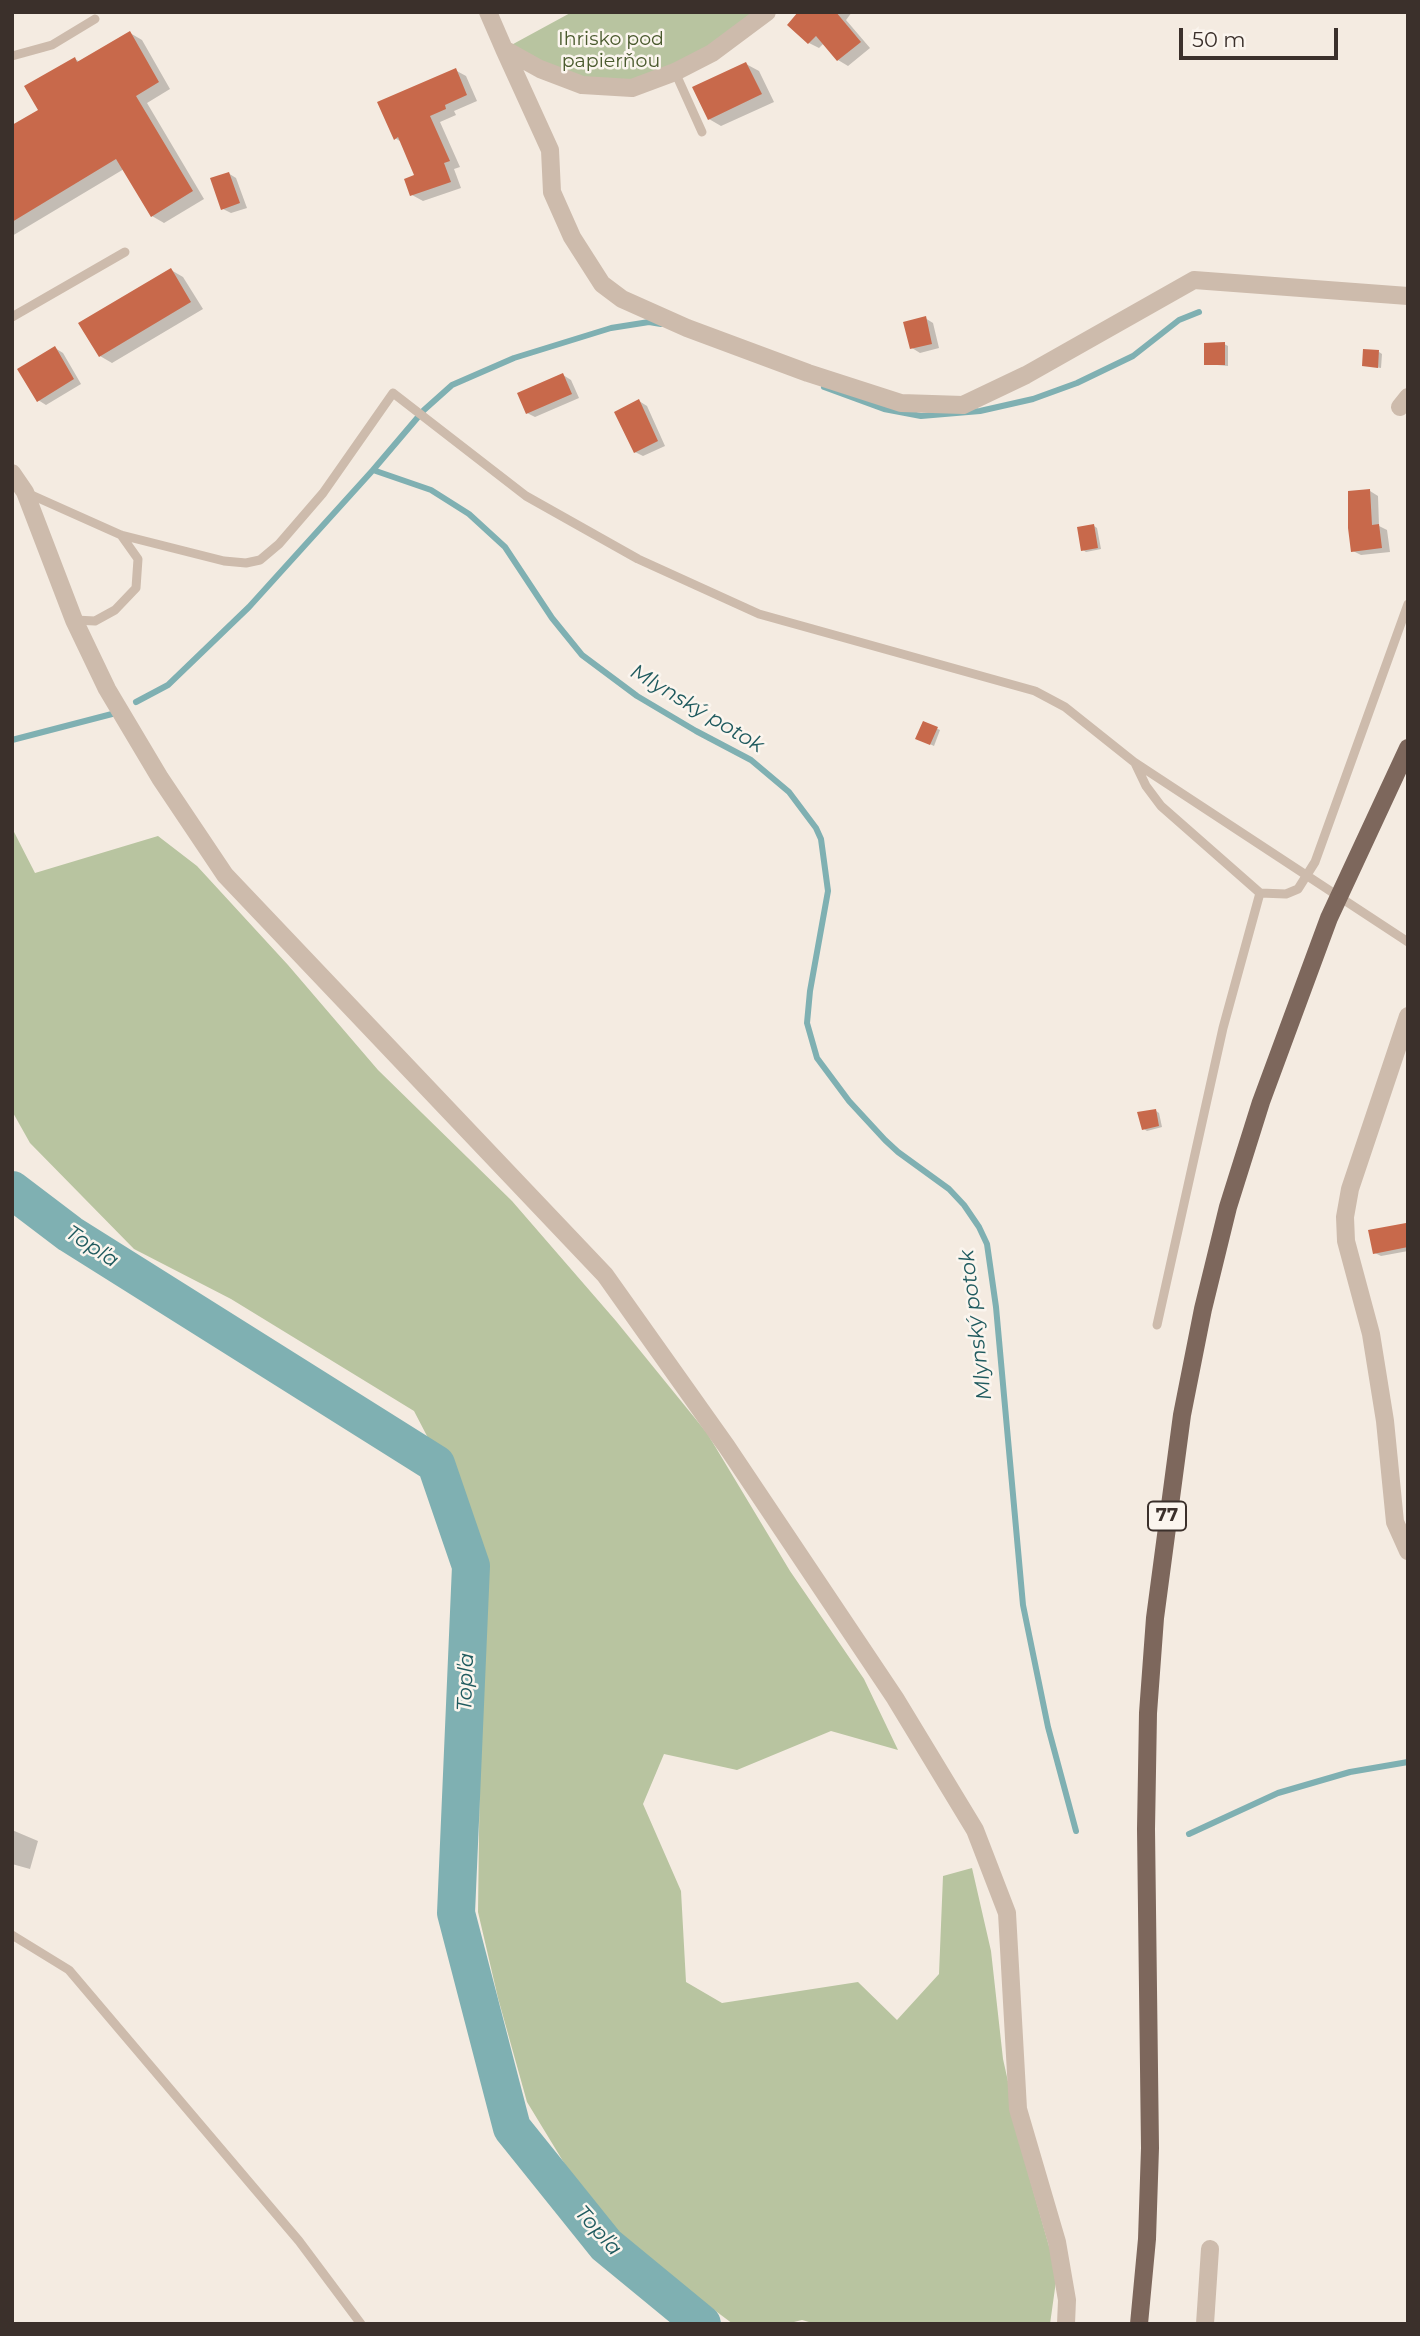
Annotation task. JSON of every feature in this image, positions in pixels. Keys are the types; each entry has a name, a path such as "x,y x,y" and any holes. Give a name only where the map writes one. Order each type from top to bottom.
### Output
{"main road":[{"name":"77","path":"1139,2324 1147,2239 1150,2148 1146,1829 1148,1713 1155,1618 1182,1415 1203,1309 1228,1207 1261,1102 1329,918 1408,748"}],"street":[{"path":"488,12 550,150 552,192 572,237 602,284 622,299 687,328 807,373 901,403 963,405 1026,375 1194,280 1408,296"},
{"path":"504,50 540,69 582,85 632,88 675,72 712,53 767,12"},
{"path":"12,473 25,492 74,620 114,701 160,778 225,875 605,1275 727,1447 880,1675 975,1830 1007,1913 1018,2109 1058,2242 1067,2300 1066,2324"},
{"path":"1408,1016 1350,1189 1345,1217 1346,1241 1374,1352 1385,1421 1395,1522 1408,1550"},
{"path":"1205,2324 1210,2249"}],"lane":[{"path":"12,56 52,46 95,19"},
{"path":"675,72 702,132"},
{"path":"12,317 125,252"},
{"path":"25,492 121,535 225,561 246,563 260,560 279,544 323,493 393,393 526,496 638,559 759,614 1035,691 1065,707 1135,762 1406,941"},
{"path":"74,620 95,621 115,611 136,588 138,559 121,535"},
{"path":"1135,762 1146,786 1161,806 1260,893 1286,894 1298,889 1315,862 1408,604"},
{"path":"1157,1325 1223,1028 1260,893"},
{"path":"12,1935 69,1970 299,2241 361,2324"}],"green space":[{"name":"Ihrisko pod papierňou","path":"572,12 750,12 756,22 632,88 582,85 504,49"},
{"path":"12,828 35,873 158,836 197,866 288,965 378,1070 512,1201 616,1321 707,1433 790,1571 864,1679 898,1750 831,1731 737,1770 664,1754 643,1804 681,1891 686,1982 722,2003 858,1982 897,2020 939,1974 943,1876 972,1868 991,1951 1003,2059 1029,2176 1057,2274 1050,2324 816,2324 802,2320 786,2324 733,2324 657,2267 597,2217 527,2102 498,1998 478,1912 481,1678 464,1507 414,1411 231,1299 134,1249 30,1143 12,1111"}],"building":[{"path":"798,12 836,12 861,42 837,61 816,36 808,44 787,25"},
{"path":"130,31 159,82 136,96 193,191 151,217 116,159 12,222 12,125 38,110 24,86 75,57 77,62"},
{"path":"746,62 762,94 708,120 692,87"},
{"path":"456,68 467,95 445,105 446,109 430,116 450,161 444,163 451,182 410,196 404,179 414,175 398,137 394,140 377,102"},
{"path":"229,172 240,203 221,210 210,178"},
{"path":"171,268 191,302 99,357 78,323"},
{"path":"926,316 932,344 910,349 903,322"},
{"path":"1225,342 1225,365 1204,365 1204,343"},
{"path":"55,346 74,379 37,402 17,369"},
{"path":"1363,349 1379,350 1378,368 1362,366"},
{"path":"563,373 572,394 526,414 517,393"},
{"path":"639,399 658,441 634,453 614,412"},
{"path":"1370,489 1372,525 1379,524 1382,548 1351,552 1348,491"},
{"path":"1094,524 1098,548 1081,551 1077,527"},
{"path":"923,721 938,727 930,745 915,739"},
{"path":"1156,1109 1159,1126 1142,1130 1137,1112"},
{"path":"1406,1223 1408,1247 1373,1254 1368,1230"}],"waterway":[{"path":"824,387 884,409 921,416 980,411 1033,399 1077,383 1133,356 1179,320 1199,312"},
{"path":"373,470 424,410 452,385 514,358 611,328 649,322 661,324"},
{"name":"Mlynský potok","path":"136,702 168,685 249,607 373,470 431,490 469,514 505,547 552,618 582,655 637,696 751,760 789,792 821,839 828,891 807,1023 817,1058 849,1101 885,1140 949,1189 964,1205 987,1244 996,1307 1023,1605 1048,1727 1076,1831"},
{"name":"Mlynský potok","path":"12,740 112,714"},
{"name":"Topľa","path":"12,1190 70,1234 436,1464 471,1566 456,1913 512,2128 606,2245 702,2324"},
{"name":"Mlynský potok","path":"1189,1834 1278,1793 1350,1772 1408,1762"}]}
